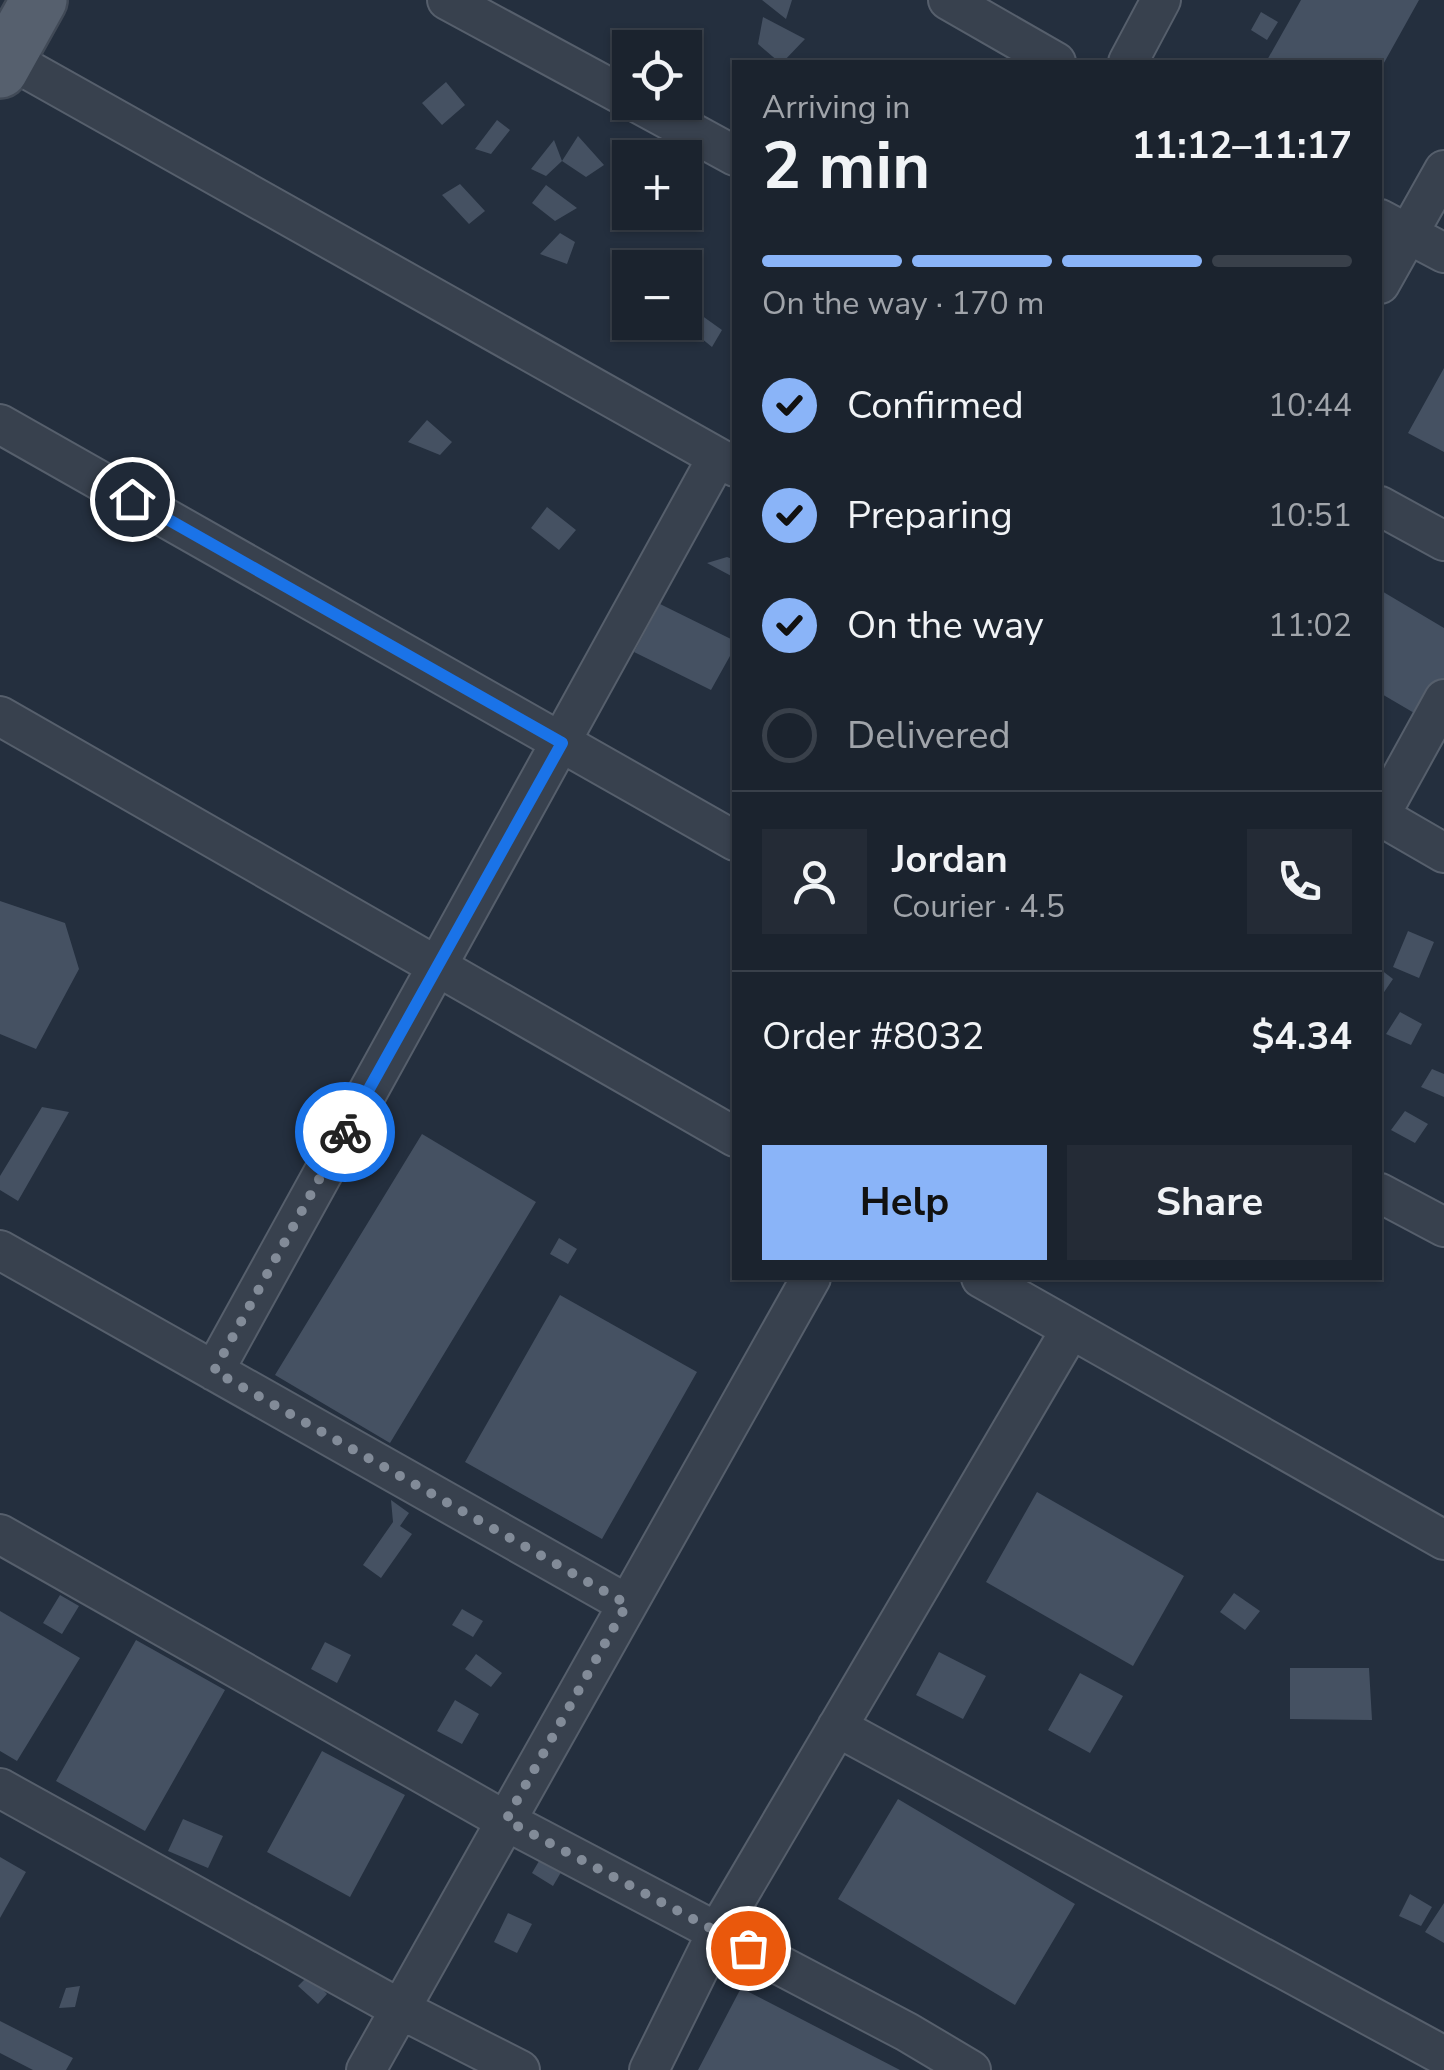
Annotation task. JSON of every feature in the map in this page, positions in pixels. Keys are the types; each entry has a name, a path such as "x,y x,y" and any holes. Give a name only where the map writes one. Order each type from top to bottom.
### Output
{"main road":[{"path":"2,60 39,0"}],"street":[{"path":"447,0 612,90"},
{"path":"948,0 1053,60"},
{"path":"1129,60 1161,0"},
{"path":"2,60 726,462 437,964 214,1371"},
{"path":"668,120 732,154"},
{"path":"1382,276 1394,226 1444,170"},
{"path":"1394,226 1444,253"},
{"path":"0,424 732,839"},
{"path":"1382,507 1444,541"},
{"path":"1382,811 1444,699"},
{"path":"0,716 732,1135"},
{"path":"1382,816 1444,853"},
{"path":"1382,1194 1442,1223"},
{"path":"0,1250 627,1604"},
{"path":"366,2070 810,1280"},
{"path":"985,1280 1444,1540"},
{"path":"649,2070 717,1932 1071,1328"},
{"path":"0,1534 506,1820 907,2032 971,2070"},
{"path":"836,1726 1444,2056"},
{"path":"0,1788 400,2009 520,2070"}],"building":[{"path":"762,0 792,0 786,19"},
{"path":"1301,0 1419,0 1382,66 1382,60 1267,60"},
{"path":"1261,12 1278,22 1267,40 1251,30"},
{"path":"763,17 805,39 785,60 777,60 758,44"},
{"path":"446,82 465,105 442,125 422,103"},
{"path":"497,120 510,130 491,154 475,149"},
{"path":"578,136 604,165 586,177 562,161"},
{"path":"554,140 562,161 546,176 531,169"},
{"path":"460,184 485,211 469,224 442,195"},
{"path":"546,185 577,208 555,221 532,203"},
{"path":"560,233 575,242 567,264 540,254"},
{"path":"702,316 722,330 712,347 702,339"},
{"path":"1444,368 1444,452 1408,433"},
{"path":"427,420 452,442 440,455 408,442"},
{"path":"547,507 576,530 559,550 531,528"},
{"path":"732,559 732,576 707,563"},
{"path":"1382,591 1444,628 1444,679 1421,717 1382,694"},
{"path":"660,604 732,640 732,652 711,690 634,652"},
{"path":"0,901 65,923 79,969 36,1049 0,1034"},
{"path":"1408,931 1434,942 1419,978 1393,967"},
{"path":"1382,971 1393,979 1382,995"},
{"path":"1400,1012 1422,1024 1411,1045 1386,1034"},
{"path":"1432,1069 1444,1074 1444,1097 1421,1087"},
{"path":"42,1107 69,1112 18,1201 0,1190 0,1176"},
{"path":"1405,1111 1428,1124 1415,1143 1391,1130"},
{"path":"422,1134 536,1202 390,1443 275,1375"},
{"path":"559,1238 577,1249 568,1264 550,1254"},
{"path":"560,1295 697,1372 602,1539 465,1462"},
{"path":"1037,1492 1184,1576 1133,1666 986,1582"},
{"path":"391,1500 409,1513 400,1526 412,1534 381,1578 363,1565 393,1522"},
{"path":"1234,1593 1260,1611 1245,1630 1220,1612"},
{"path":"60,1595 79,1606 62,1634 43,1623"},
{"path":"462,1609 483,1621 473,1637 452,1625"},
{"path":"0,1611 80,1658 17,1761 0,1751"},
{"path":"136,1640 225,1690 145,1831 56,1781"},
{"path":"325,1642 351,1655 337,1683 311,1669"},
{"path":"939,1652 986,1676 963,1719 916,1695"},
{"path":"476,1654 502,1673 491,1687 465,1669"},
{"path":"1290,1668 1369,1668 1372,1720 1290,1719"},
{"path":"1080,1673 1123,1696 1090,1753 1048,1730"},
{"path":"455,1700 479,1714 462,1744 437,1731"},
{"path":"322,1751 405,1795 350,1897 267,1852"},
{"path":"898,1799 1075,1904 1015,2005 838,1899"},
{"path":"183,1819 223,1836 208,1868 168,1851"},
{"path":"546,1849 567,1862 553,1886 532,1873"},
{"path":"0,1857 26,1872 0,1918"},
{"path":"1410,1894 1432,1907 1421,1926 1399,1916"},
{"path":"1444,1903 1444,1943 1425,1932"},
{"path":"508,1913 532,1924 517,1953 494,1942"},
{"path":"309,1975 327,1994 318,2004 298,1986"},
{"path":"80,1986 75,2007 59,2008 66,1988"},
{"path":"741,1988 900,2070 698,2070"},
{"path":"0,2021 73,2058 66,2070 33,2070 0,2053"}],"way so far":[{"path":"345,1132 214,1371 627,1604 506,1820 748,1948"}],"route":[{"path":"132,499 562,743 345,1132"}]}
